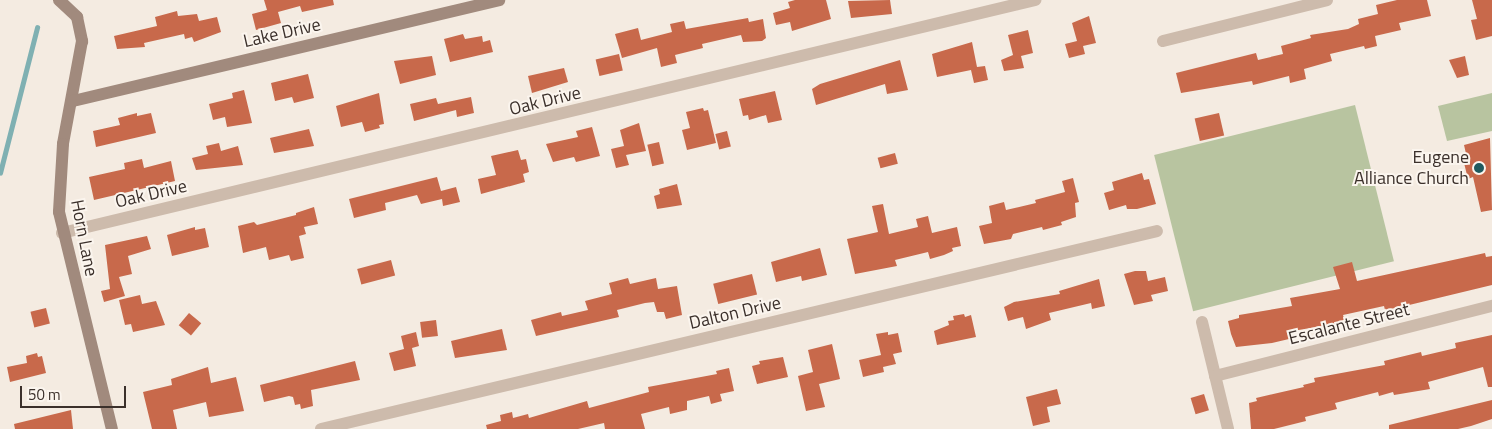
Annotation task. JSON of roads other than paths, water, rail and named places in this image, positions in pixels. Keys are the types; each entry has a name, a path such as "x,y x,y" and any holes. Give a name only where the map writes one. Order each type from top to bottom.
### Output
{"street":[{"name":"Horn Lane","path":"59,0 72,10 81,30 82,51 63,144 58,190 62,233 112,429"},
{"name":"Lake Drive","path":"73,101 496,0"},
{"name":"Oak Drive","path":"62,233 1035,0"},
{"path":"1163,41 1327,0"},
{"name":"Dalton Drive","path":"321,429 1158,231"},
{"name":"Escalante Street","path":"1215,376 1492,306"},
{"path":"1202,322 1228,429"}],"waterway":[{"path":"0,173 37,28"}],"place":[{"name":"Eugene Alliance Church","path":"1479,168"}]}
